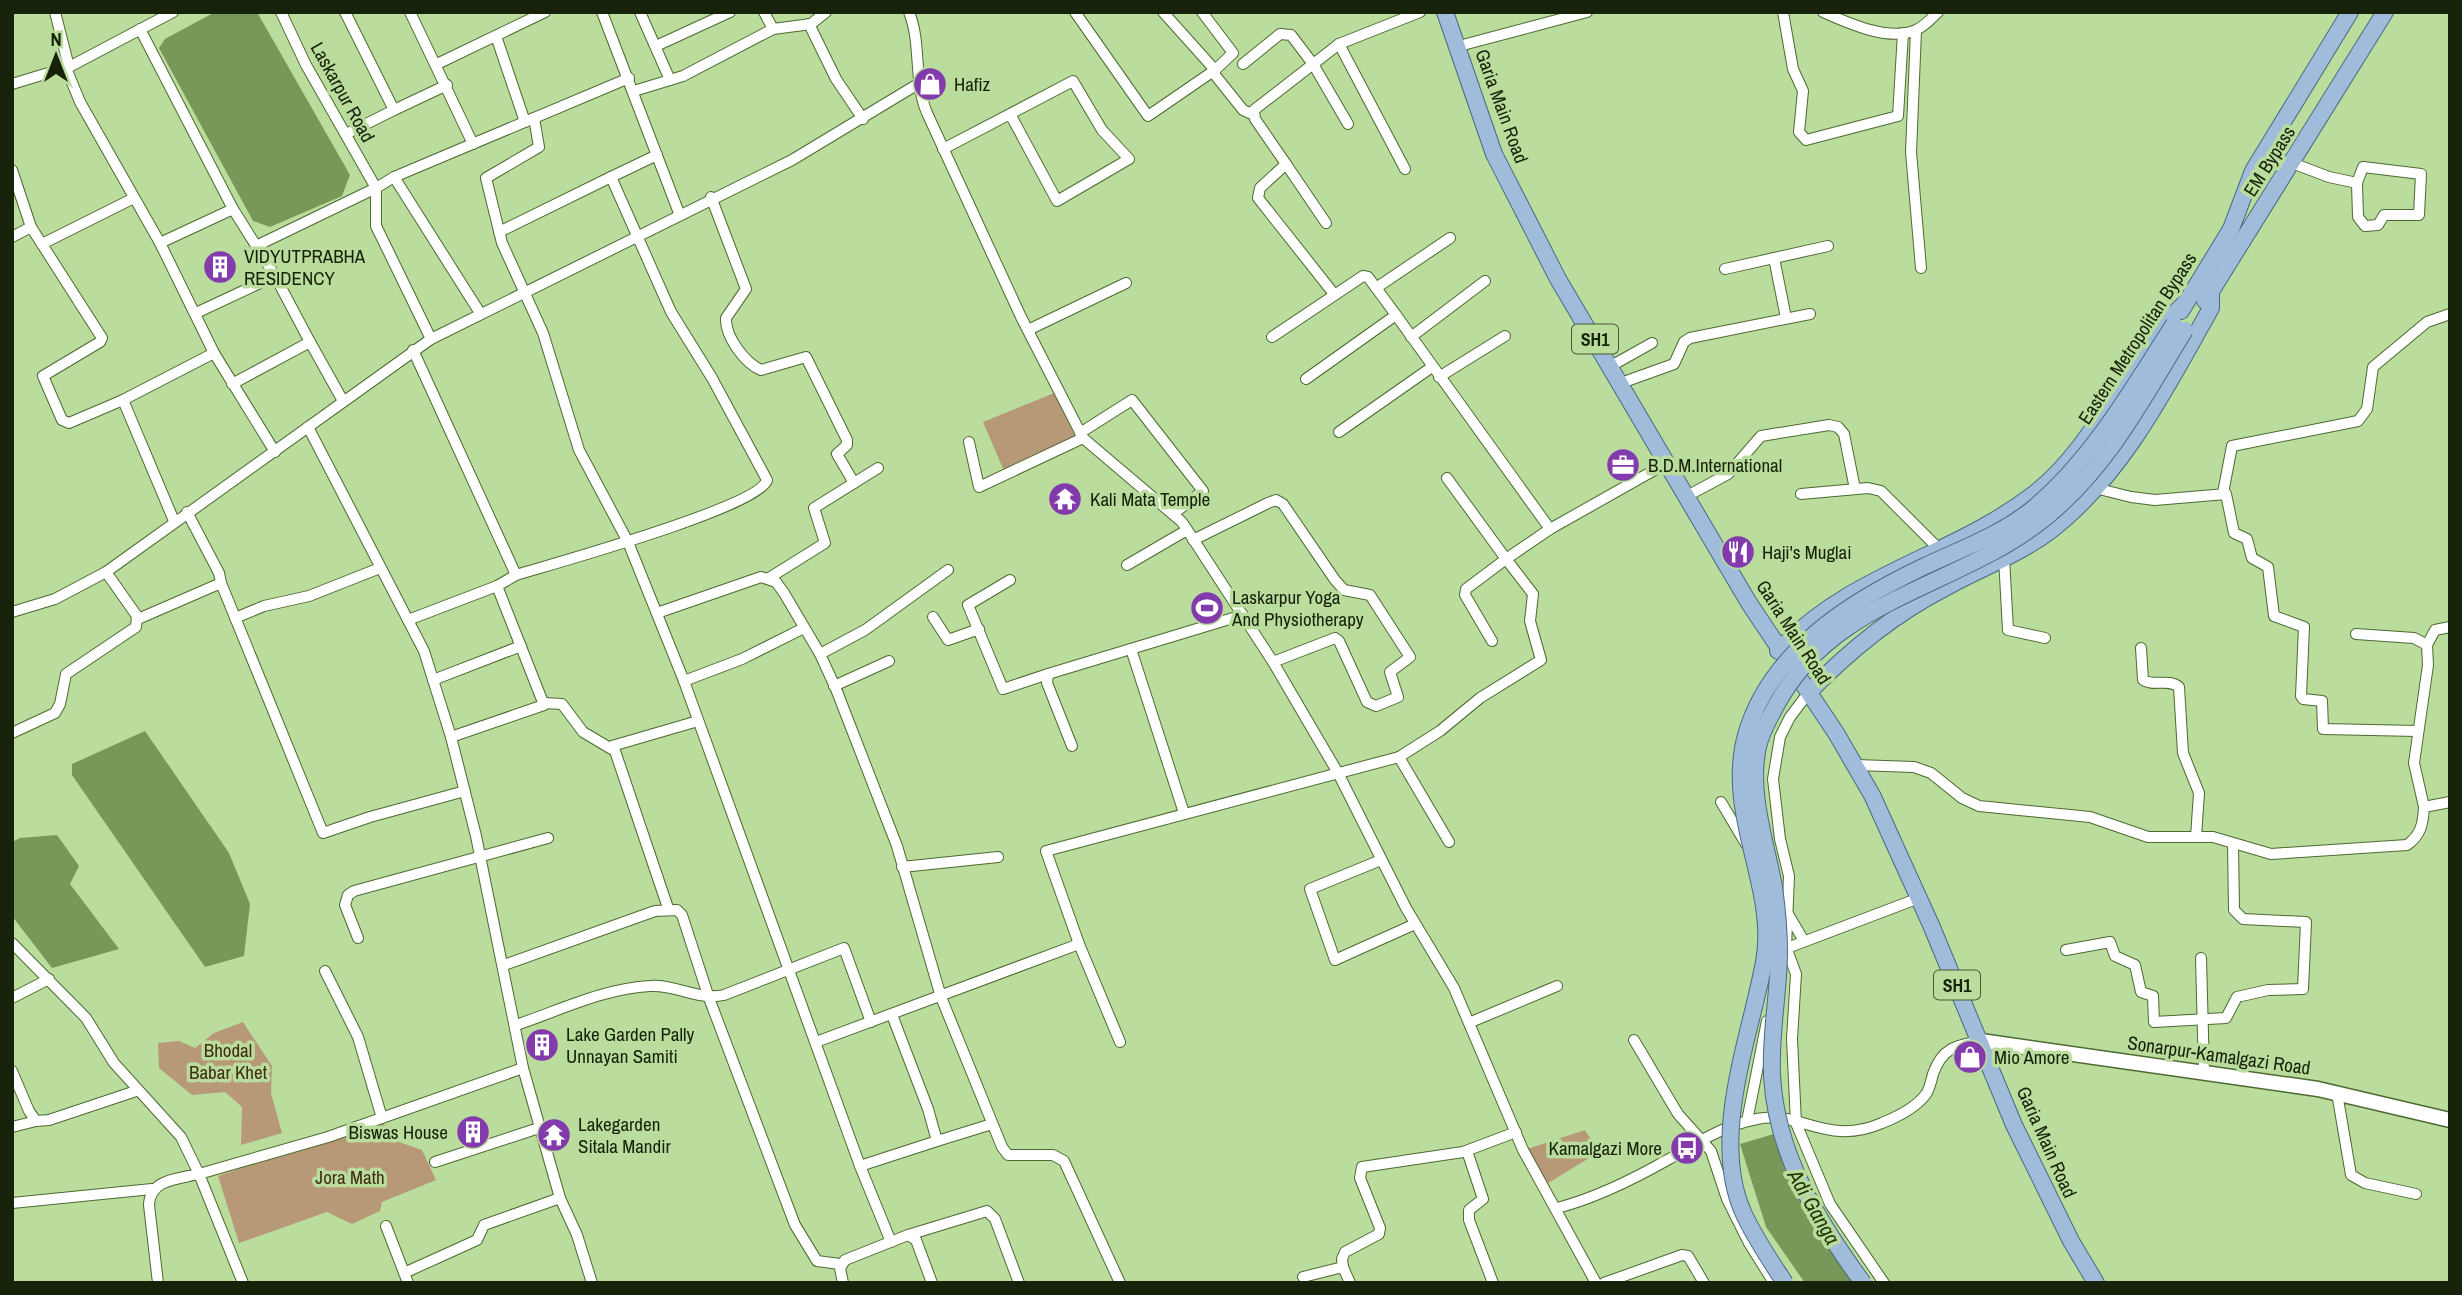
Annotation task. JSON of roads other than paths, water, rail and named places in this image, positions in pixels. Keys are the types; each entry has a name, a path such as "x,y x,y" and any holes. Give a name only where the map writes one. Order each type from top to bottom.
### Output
{"main road":[{"name":"Garia Main Road","path":"1445,12 1503,172 1558,279 1778,651 1809,692 1856,765 1919,898 2014,1125 2047,1194 2096,1283"},
{"name":"Eastern Metropolitan Bypass","path":"1863,1283 1822,1226 1802,1188 1785,1147 1777,1110 1772,1078 1772,1041 1779,973 1779,917 1756,792 1758,746 1786,687 1806,662 1840,632 1885,602 1992,552 2044,519 2081,485 2109,454 2180,327 2185,303 2231,229 2253,171 2350,12"},
{"name":"EM Bypass","path":"2180,327 2211,293 2385,12"},
{"path":"2231,229 2247,237"},
{"path":"1809,692 1862,641 1898,615 2049,532 2095,488 2141,427 2182,360 2211,308 2211,293"},
{"path":"1778,651 1802,625 1846,595 1939,549 2030,498 2058,473 2083,443 2151,338 2185,303"},
{"name":"Eastern Metropolitan Bypass","path":"1785,1283 1762,1250 1741,1210 1732,1174 1730,1139 1739,1074 1766,951 1763,909 1741,799 1740,769 1752,716 1776,673 1801,645 1827,624 1875,591 1994,534 2034,508 2067,476 2180,327"},
{"name":"Sonarpur-Kamalgazi Road","path":"1981,1041 2337,1093 2450,1120"}],"street":[{"path":"55,12 67,67 80,102 160,243 214,352 275,452"},
{"path":"12,84 67,67 173,12"},
{"name":"Laskarpur Road","path":"281,12 376,188"},
{"path":"345,12 394,110"},
{"path":"410,12 473,144"},
{"path":"437,64 545,12"},
{"path":"602,12 679,213"},
{"path":"640,12 670,80"},
{"path":"656,47 730,12"},
{"path":"764,12 773,30"},
{"path":"634,91 670,80 773,30 809,24 826,12"},
{"path":"909,12 916,31 918,84 923,104 1028,330 1081,435 1173,514 1187,530 1273,662 1338,773 1415,924 1454,988 1471,1022 1516,1132 1596,1283"},
{"path":"1075,12 1148,116 1215,70 1233,53 1202,12"},
{"path":"1163,12 1215,70 1217,78 1243,110 1254,115 1326,223"},
{"path":"1254,115 1256,106 1339,44 1420,12"},
{"path":"1459,46 1587,12"},
{"path":"1783,12 1793,69 1802,91 1799,132 1806,139 1898,116 1903,33"},
{"path":"1823,12 1864,28 1903,33 1916,31 1938,12"},
{"path":"809,24 836,79 863,119"},
{"path":"140,30 233,209 275,276 343,401"},
{"path":"1916,31 1911,152 1921,268"},
{"path":"1242,64 1286,33 1313,64 1348,124"},
{"path":"496,36 540,143 537,150 486,178 499,232 549,349 586,467 628,542 684,681 860,1166 891,1242"},
{"path":"1339,44 1405,169"},
{"path":"256,246 394,177 629,78"},
{"path":"943,149 1073,81 1102,130 1129,159 1056,201 1010,114"},
{"path":"12,612 55,599 106,572 432,338 710,197 792,160 918,84"},
{"path":"345,134 447,85"},
{"path":"499,232 657,155"},
{"path":"2292,163 2329,177 2357,183"},
{"path":"1286,164 1260,188 1258,198 1334,294"},
{"path":"2363,167 2421,174 2419,215 2384,215 2378,225 2365,226 2358,217 2357,183 2363,167"},
{"path":"12,170 31,227 102,338 97,344 43,376 62,419 69,424 123,400 214,352"},
{"path":"394,177 480,313"},
{"path":"408,620 498,586 516,575 628,542 752,496 767,480 712,378 671,312 611,177"},
{"path":"376,188 374,216 379,233 432,338"},
{"path":"710,197 746,289 726,318 729,333 746,360 761,370 807,357 847,440 847,445 837,454 854,483"},
{"path":"42,244 134,198"},
{"path":"160,243 233,209"},
{"path":"12,237 31,227"},
{"path":"1376,288 1450,238"},
{"path":"1725,269 1829,246"},
{"path":"1774,258 1786,318"},
{"path":"196,313 275,276"},
{"path":"1272,337 1363,276 1376,288 1396,315 1550,529"},
{"path":"1411,337 1485,281"},
{"path":"1028,330 1126,283"},
{"path":"1621,383 1674,364 1684,342 1689,338 1810,314"},
{"path":"2418,731 2323,729 2322,701 2303,699 2301,696 2304,627 2274,616 2268,567 2252,558 2247,539 2234,533 2228,501 2223,493 2232,446 2358,421 2367,409 2373,367 2427,323 2450,314"},
{"path":"1306,380 1396,315"},
{"path":"1439,377 1504,336"},
{"path":"233,384 310,342"},
{"path":"1611,366 1652,343"},
{"path":"413,350 516,575"},
{"path":"1339,432 1432,367"},
{"path":"123,400 174,522"},
{"path":"969,442 979,487 1081,435 1132,400 1203,491 1173,514"},
{"path":"1686,496 1728,474 1761,436 1829,425 1838,426 1844,434 1855,489"},
{"path":"308,427 408,620 433,680 465,791 504,965 523,1068 560,1198 577,1235 592,1283"},
{"path":"1492,641 1465,595 1466,589 1550,529 1667,463"},
{"path":"657,613 748,580 769,578 825,543 814,508 878,468"},
{"path":"1119,1042 1079,944 1046,850 1399,757 1440,731 1480,698 1541,660 1530,621 1533,594 1447,478"},
{"path":"1801,494 1868,488 1889,496 1939,549"},
{"path":"2095,488 2131,498 2155,500 2223,493"},
{"path":"1194,540 1268,503 1276,500 1283,503 1335,580 1344,590 1370,596 1410,657 1390,672 1398,697 1376,706 1367,702 1339,641 1335,638 1273,662"},
{"path":"187,512 219,573 323,833 465,791"},
{"path":"1127,565 1187,530"},
{"path":"2004,558 2008,630 2045,638"},
{"path":"235,618 264,606 309,596 380,568"},
{"path":"820,654 865,630 948,570"},
{"path":"106,572 138,620"},
{"path":"769,578 776,582 820,654 834,685 897,846 941,997 992,1124 1009,1155 1053,1155 1064,1161 1120,1283"},
{"path":"1010,580 968,606 1003,689 1243,615"},
{"path":"12,733 55,712 60,704 66,674 132,632 138,620 221,583"},
{"path":"498,586 544,703"},
{"path":"933,617 948,640 979,629"},
{"path":"1856,765 1914,766 1931,773 1962,798 1985,807 2077,814 2105,821 2136,835 2218,838 2271,854 2396,848 2415,840 2423,826 2424,807 2414,773 2428,665 2427,645 2435,630 2450,627"},
{"path":"684,681 742,659 804,628"},
{"path":"2356,634 2414,638 2427,645"},
{"path":"433,680 521,646"},
{"path":"2141,648 2143,680 2147,683 2171,682 2179,687 2183,753 2199,793 2196,837"},
{"path":"1132,649 1184,813"},
{"path":"834,685 889,661"},
{"path":"1048,674 1047,683 1072,746"},
{"path":"1809,692 1790,717 1780,737 1773,779 1780,839 1789,876 1786,947 1796,974 1792,1039 1796,1123 1830,1205 1884,1283"},
{"path":"451,737 544,703 562,704 583,732 612,747 619,760 668,908 682,915 709,998 795,1225 817,1261 840,1264 891,1242 987,1210 995,1219 1018,1282"},
{"path":"612,747 698,721"},
{"path":"1399,757 1449,842"},
{"path":"1721,802 1804,941"},
{"path":"2424,807 2450,802"},
{"path":"358,938 345,905 348,895 374,883 548,838"},
{"path":"2066,950 2110,942 2115,956 2135,965 2141,992 2153,996 2154,1022 2226,1018 2237,997 2268,990 2303,989 2306,922 2243,919 2234,910 2233,844"},
{"path":"902,867 998,857"},
{"path":"1381,860 1310,889 1335,960 1415,924"},
{"path":"1760,961 1786,947 1919,898"},
{"path":"504,965 668,908"},
{"path":"12,943 86,1018 114,1063 136,1091 181,1137 199,1174 243,1283"},
{"path":"816,1042 1079,944"},
{"path":"1747,1121 1762,1056 1776,965 1786,947"},
{"path":"516,1025 632,987 654,985 709,998 844,948 871,1023"},
{"path":"2201,958 2204,1073"},
{"path":"325,971 358,1037 382,1118"},
{"path":"12,998 49,979"},
{"path":"1471,1022 1556,986"},
{"path":"892,1015 928,1109 937,1141"},
{"path":"1634,1040 1678,1114 1702,1139 1719,1169 1727,1199 1749,1243 1774,1283"},
{"path":"1557,1208 1626,1182 1702,1139 1747,1121 1777,1118 1822,1131 1840,1132 1882,1124 1909,1110 1925,1096 1943,1052 1954,1046 1981,1041"},
{"path":"12,1203 152,1189 260,1159 523,1068"},
{"path":"12,1071 36,1121"},
{"path":"12,1128 50,1120 136,1091"},
{"path":"2337,1093 2351,1175 2365,1183 2416,1194"},
{"path":"860,1166 992,1124"},
{"path":"435,1162 539,1128"},
{"path":"1350,1283 1343,1267 1345,1252 1379,1234 1380,1228 1360,1178 1362,1167 1467,1151 1516,1132"},
{"path":"1467,1151 1483,1199 1469,1210 1469,1220 1493,1283"},
{"path":"152,1189 149,1205 158,1283"},
{"path":"386,1226 406,1278 477,1240 484,1225 560,1198"},
{"path":"908,1236 916,1240 932,1283"},
{"path":"1604,1283 1682,1255 1688,1256 1704,1283"},
{"path":"840,1264 843,1283"},
{"path":"1303,1277 1343,1267"}],"place":[{"name":"Hafiz","path":"930,84"},
{"name":"VIDYUTPRABHA RESIDENCY","path":"220,267"},
{"name":"B.D.M.International","path":"1623,465"},
{"name":"Kali Mata Temple","path":"1065,499"},
{"name":"Haji's Muglai","path":"1738,552"},
{"name":"Laskarpur Yoga And Physiotherapy","path":"1207,608"},
{"name":"Lake Garden Pally Unnayan Samiti","path":"542,1045"},
{"name":"Mio Amore","path":"1970,1057"},
{"name":"Biswas House","path":"473,1132"},
{"name":"Lakegarden Sitala Mandir","path":"554,1135"},
{"name":"Kamalgazi More","path":"1687,1148"}],"park label":[{"name":"Bhodal Babar Khet","path":"228,1061"},
{"name":"Jora Math","path":"350,1177"}],"water label":[{"name":"Adi Ganga","path":"1814,1207"}]}
